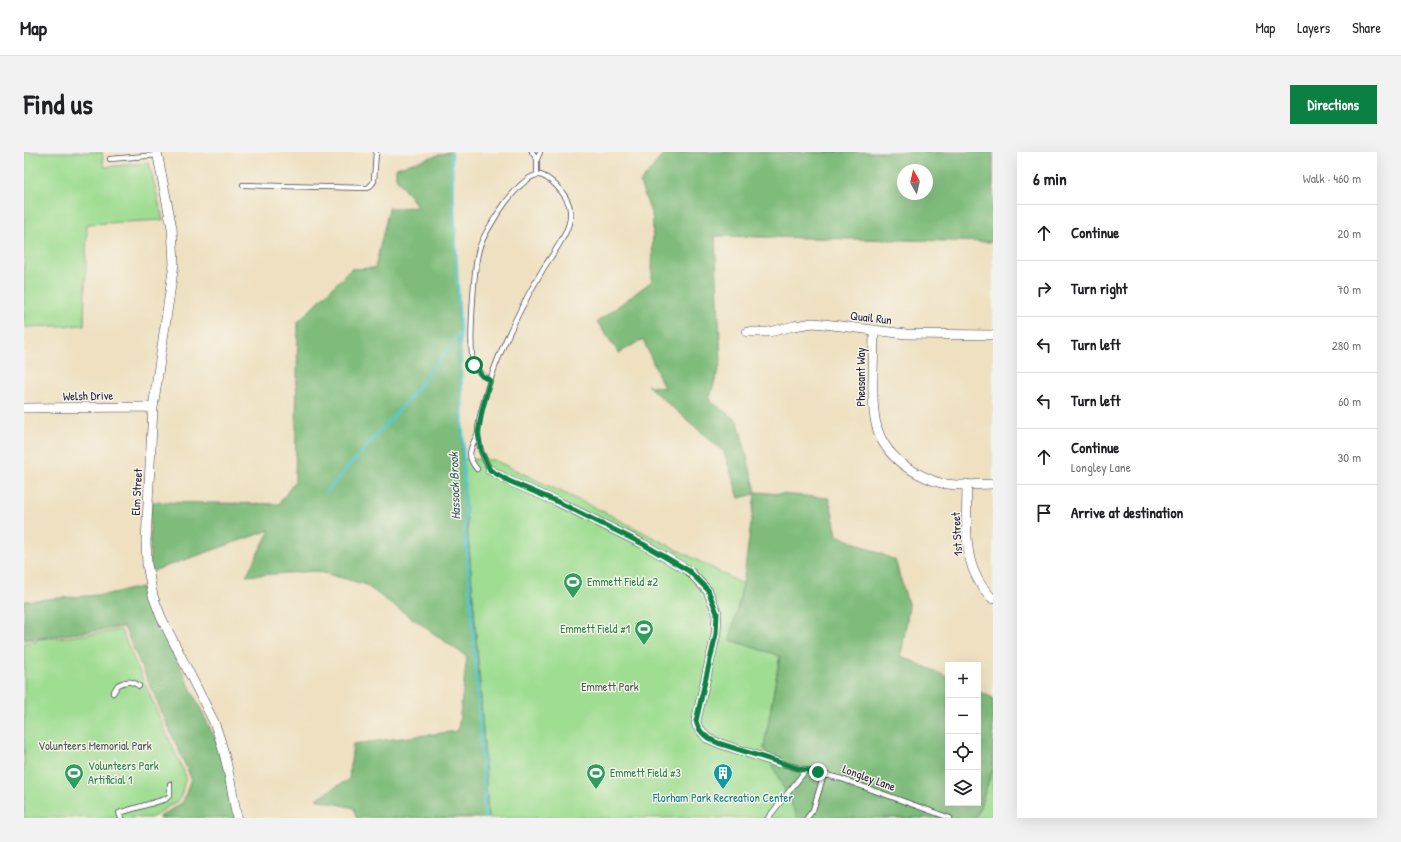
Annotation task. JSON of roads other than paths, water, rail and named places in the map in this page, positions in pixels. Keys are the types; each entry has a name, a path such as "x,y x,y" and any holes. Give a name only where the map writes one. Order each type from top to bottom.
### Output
{"street":[{"name":"Elm Street","path":"158,154 172,228 174,264 153,408 146,541 149,581 161,616 214,722 221,740 228,766 237,818"},
{"name":"Quail Run","path":"747,332 769,332 813,323 906,334 993,335"},
{"name":"Pheasant Way","path":"874,330 872,406 874,421 884,444 901,463 924,477 951,485 993,484"},
{"name":"Welsh Drive","path":"24,408 153,408"},
{"path":"490,470 509,481 556,501 643,544 689,571 708,590 717,613 716,634 696,721 697,726 707,738 718,743 779,763"},
{"name":"1st Street","path":"967,484 967,546 969,559 980,584 993,599"}],"lane":[{"path":"243,185 368,188 374,181 376,152"},
{"path":"532,152 537,159"},
{"path":"537,174 537,159 540,152"},
{"path":"110,159 158,154"},
{"path":"477,469 470,459 469,453 478,433 490,380 510,332 542,271 567,232 571,211 567,198 548,180 537,174 519,186 496,216 482,239 476,258 471,343 474,365 482,376 490,380"},
{"path":"478,433 481,451 490,470"},
{"path":"113,693 118,684 130,681 135,682 139,686"},
{"name":"Longley Lane","path":"779,763 824,774 950,818"},
{"path":"768,818 806,770"},
{"path":"807,818 813,810 824,774"},
{"path":"121,818 119,813 166,799 170,795 170,784"}],"waterway":[{"name":"Hassock Brook","path":"451,152 460,333 465,522 484,784 485,818"},
{"path":"325,493 409,399 460,333"}],"place":[{"name":"Emmett Field #2","path":"573,599"},
{"name":"Emmett Field #1","path":"644,646"},
{"name":"Volunteers Park Artificial 1","path":"74,790"},
{"name":"Emmett Field #3","path":"596,790"},
{"name":"Florham Park Recreation Center","path":"723,790"}],"park label":[{"name":"Emmett Park","path":"610,687"},
{"name":"Volunteers Memorial Park","path":"95,746"}]}
